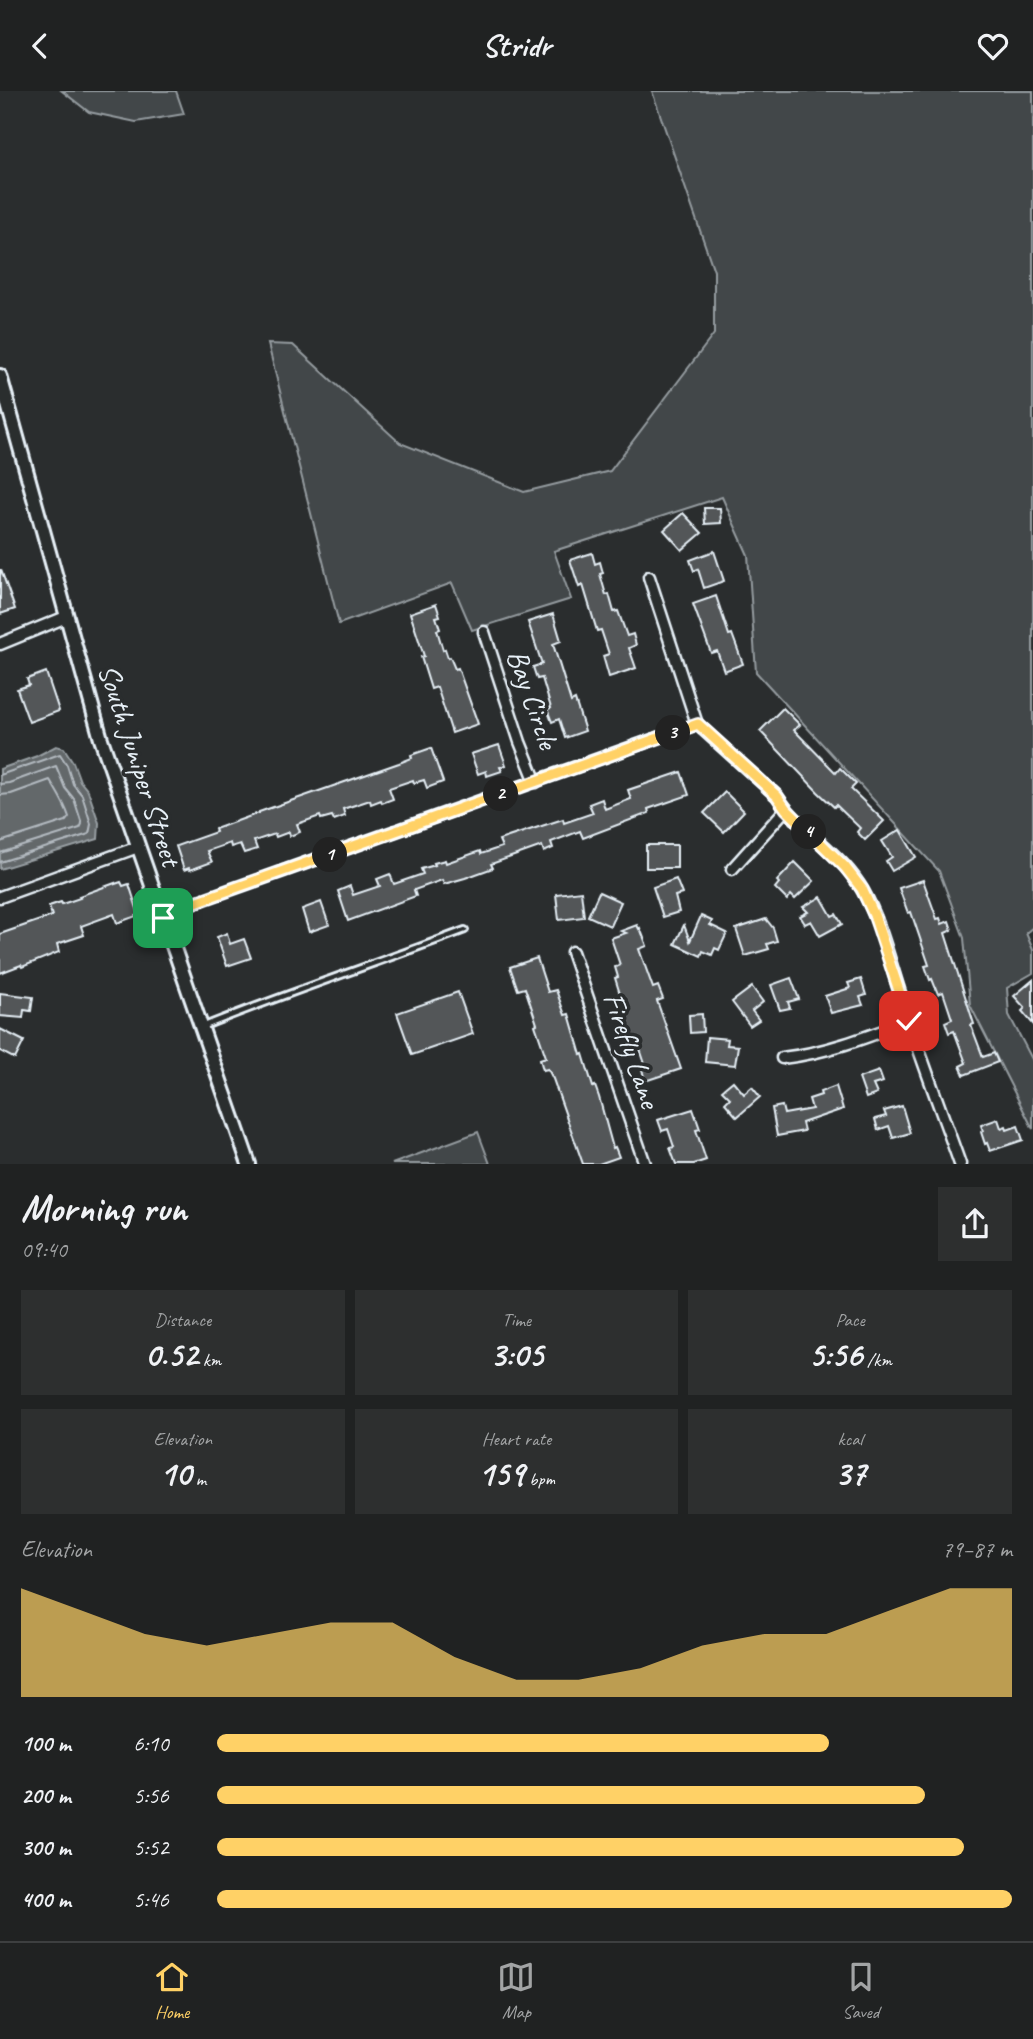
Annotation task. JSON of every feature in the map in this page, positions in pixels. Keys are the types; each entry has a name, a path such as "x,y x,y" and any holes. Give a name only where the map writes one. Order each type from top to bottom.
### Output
{"street":[{"name":"South Juniper Street","path":"0,376 101,740 249,1164"},
{"path":"649,577 698,724 777,796 786,809 845,867 862,889 874,915 960,1164"},
{"path":"0,645 66,617"},
{"name":"Bay Circle","path":"484,632 536,782"},
{"path":"162,914 698,724"},
{"path":"732,869 786,809"},
{"path":"0,897 138,847"},
{"name":"Firefly Lane","path":"572,953 645,1164"},
{"path":"782,1058 828,1050 909,1021"}],"lane":[{"path":"201,1027 465,930"}],"shaded area":[{"path":"62,91 176,91 184,114 136,122 89,112"},
{"path":"652,91 1033,91 1033,927 1026,933 1033,950 1033,973 1007,988 1009,1015 1033,1061 1033,1129 970,1005 964,938 939,871 756,672 748,555 722,497 554,551 571,599 472,630 452,583 339,624 268,344 293,345 400,443 524,492 610,471 714,334 714,271"},
{"path":"478,1132 490,1164 392,1164"}],"water":[{"path":"56,746 64,748 80,781 88,791 99,823 98,839 0,869 0,769"}],"building":[{"path":"704,508 720,508 721,523 705,524"},
{"path":"683,513 702,533 682,550 664,530"},
{"path":"714,551 724,581 704,588 698,569 694,571 690,560"},
{"path":"592,553 595,564 600,562 603,573 600,574 614,612 618,611 627,636 633,634 636,645 629,648 636,668 609,677 603,656 609,654 601,630 597,631 583,585 579,587 570,560"},
{"path":"0,570 15,609 0,614"},
{"path":"716,596 729,635 732,634 743,664 724,671 717,651 711,653 693,604"},
{"path":"436,604 440,616 436,617 440,629 437,630 443,650 445,649 455,669 458,668 478,724 452,733 437,687 431,689 410,613"},
{"path":"553,614 561,641 553,644 571,702 575,700 585,731 565,738 559,719 552,722 547,709 551,708 542,678 537,679 533,667 542,664 528,622"},
{"path":"46,672 59,711 29,722 17,689 29,685 27,679"},
{"path":"783,708 800,725 794,730 836,773 840,768 856,784 851,789 884,821 865,840 857,832 860,828 818,792 760,731"},
{"path":"499,745 506,765 500,767 502,771 487,776 486,771 478,774 471,754"},
{"path":"431,748 443,782 427,788 424,780 414,783 413,780 389,788 393,799 371,804 370,800 343,809 345,816 334,820 332,816 321,819 320,816 297,824 300,832 290,836 289,832 276,837 275,834 254,841 257,849 244,853 240,844 231,847 230,843 207,851 212,862 184,870 176,846 216,832 215,829 259,812 399,763 412,758 411,755"},
{"path":"681,772 689,795 648,809 649,813 583,838 580,831 551,842 553,848 544,852 542,846 491,864 493,868 465,878 444,884 442,880 414,890 416,896 348,921 338,891 350,886 353,895 380,886 377,879 390,874 394,884 423,874 421,869 435,865 434,863 445,860 446,863 480,851 481,854 502,847 499,840 563,819 564,823 593,813 589,804 602,799 605,809 631,799 628,790"},
{"path":"725,792 744,811 724,832 704,813"},
{"path":"900,830 916,857 892,871 886,861 892,857 882,841"},
{"path":"646,845 677,845 677,868 646,868"},
{"path":"795,862 814,881 795,899 791,895 787,900 775,888 779,883 777,881"},
{"path":"676,879 682,894 675,896 679,912 663,917 653,887"},
{"path":"923,880 937,919 940,918 942,924 949,921 952,930 945,933 983,1057 994,1053 998,1062 964,1075 960,1066 966,1063 954,1031 949,1033 945,1022 952,1019 943,992 938,994 932,979 930,980 925,966 929,965 911,912 908,913 899,888"},
{"path":"121,882 123,886 129,884 139,915 117,923 114,914 81,926 84,935 57,944 59,952 0,973 0,934 52,916 49,906 80,898 79,896"},
{"path":"581,891 584,917 559,920 556,894"},
{"path":"599,892 621,902 610,926 588,916"},
{"path":"821,897 832,916 836,914 842,924 820,936 811,921 805,924 800,916 808,912 803,907"},
{"path":"321,902 329,925 309,932 302,909"},
{"path":"701,916 712,921 710,925 727,933 719,950 715,948 712,955 703,951 701,956 675,944 684,925 690,941"},
{"path":"766,919 773,928 777,941 767,944 769,949 745,956 736,929"},
{"path":"637,925 647,946 639,949 653,988 658,986 663,999 657,1001 681,1069 645,1081 642,1065 645,1064 638,1043 633,1045 620,1009 624,1007 615,978 618,977 615,967 620,965 611,938 626,933 621,931"},
{"path":"227,933 230,944 244,939 251,958 227,966 217,937"},
{"path":"537,958 548,992 556,990 565,1015 569,1014 581,1055 583,1054 593,1087 595,1086 599,1097 613,1148 615,1147 619,1157 599,1164 583,1164 553,1079 548,1069 543,1070 540,1059 546,1057 535,1025 537,1024 525,988 518,990 510,967"},
{"path":"791,978 799,999 788,1002 790,1008 780,1010 771,985"},
{"path":"861,979 866,995 860,997 863,1005 831,1013 825,996 850,988 848,983"},
{"path":"1033,980 1033,1024 1022,1011 1025,1008 1014,996"},
{"path":"752,987 763,1002 752,1011 759,1020 750,1026 732,1002"},
{"path":"458,992 473,1034 412,1055 397,1013"},
{"path":"0,993 33,997 31,1011 24,1010 23,1018 0,1016"},
{"path":"702,1014 703,1032 690,1033 689,1015"},
{"path":"0,1029 24,1041 15,1059 0,1051"},
{"path":"707,1037 728,1039 727,1045 738,1046 735,1065 705,1062"},
{"path":"879,1071 883,1082 873,1085 877,1094 866,1098 859,1078"},
{"path":"733,1081 744,1094 752,1087 760,1097 737,1117 725,1103 730,1098 722,1090"},
{"path":"836,1086 843,1109 802,1123 804,1131 777,1136 772,1108 782,1106 784,1114 812,1109 809,1099"},
{"path":"902,1106 910,1133 893,1138 889,1126 878,1130 875,1119 886,1116 884,1111"},
{"path":"693,1109 700,1129 696,1130 706,1160 694,1164 676,1164 670,1148 674,1147 668,1129 662,1131 658,1120"},
{"path":"998,1119 1001,1128 1006,1126 1007,1130 1018,1126 1023,1140 990,1151 987,1143 985,1144 981,1125"}],"route":[{"path":"163,918 162,914 698,724 777,796 786,809 845,867 862,889 874,915 909,1021"}]}
